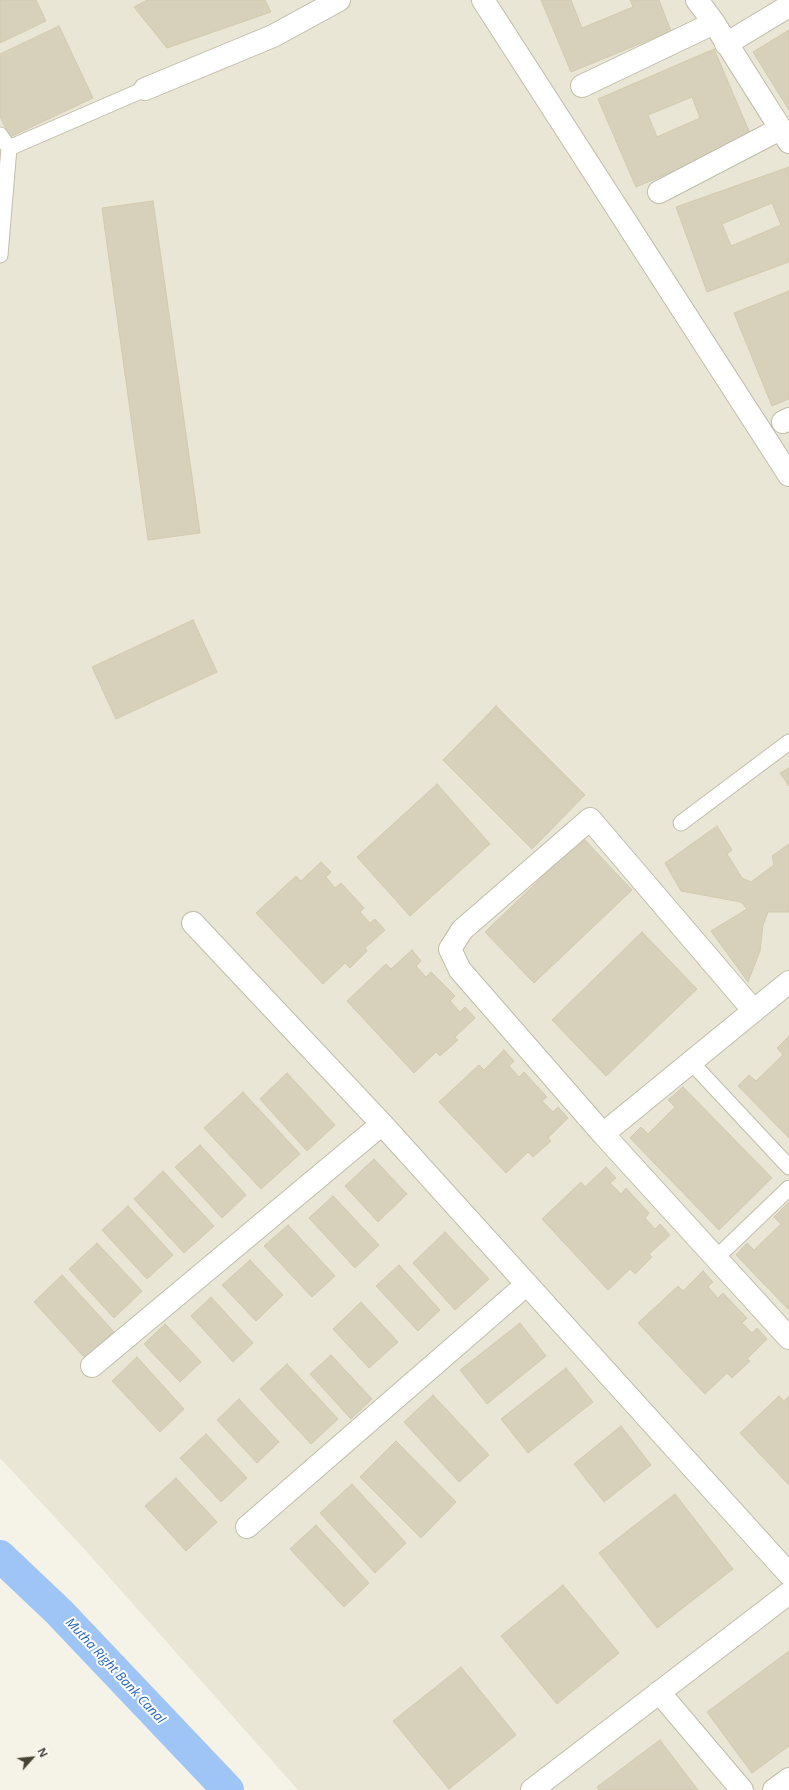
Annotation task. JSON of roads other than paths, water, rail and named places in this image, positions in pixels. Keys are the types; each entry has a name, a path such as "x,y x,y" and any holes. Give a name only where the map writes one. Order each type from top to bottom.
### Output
{"street":[{"path":"145,89 273,36 339,0"},
{"path":"483,0 789,475"},
{"path":"659,192 785,136 714,23 697,0"},
{"path":"726,44 789,6"},
{"path":"582,86 714,23"},
{"path":"754,1011 590,819 462,930 450,949 460,970 603,1134 789,1338"},
{"path":"193,923 382,1124 789,1574"},
{"path":"603,1134 788,984"},
{"path":"92,1366 382,1124"},
{"path":"247,1527 527,1284"},
{"path":"532,1790 789,1593"},
{"path":"659,1692 742,1790"},
{"path":"774,1790 789,1779"}],"lane":[{"path":"9,148 145,89"},
{"path":"0,135 9,148 0,255"},
{"path":"681,823 789,742"},
{"path":"691,1062 789,1166"},
{"path":"716,1258 789,1188"}],"waterway":[{"name":"Mutha Right Bank Canal","path":"0,1556 59,1612 228,1790"}]}
